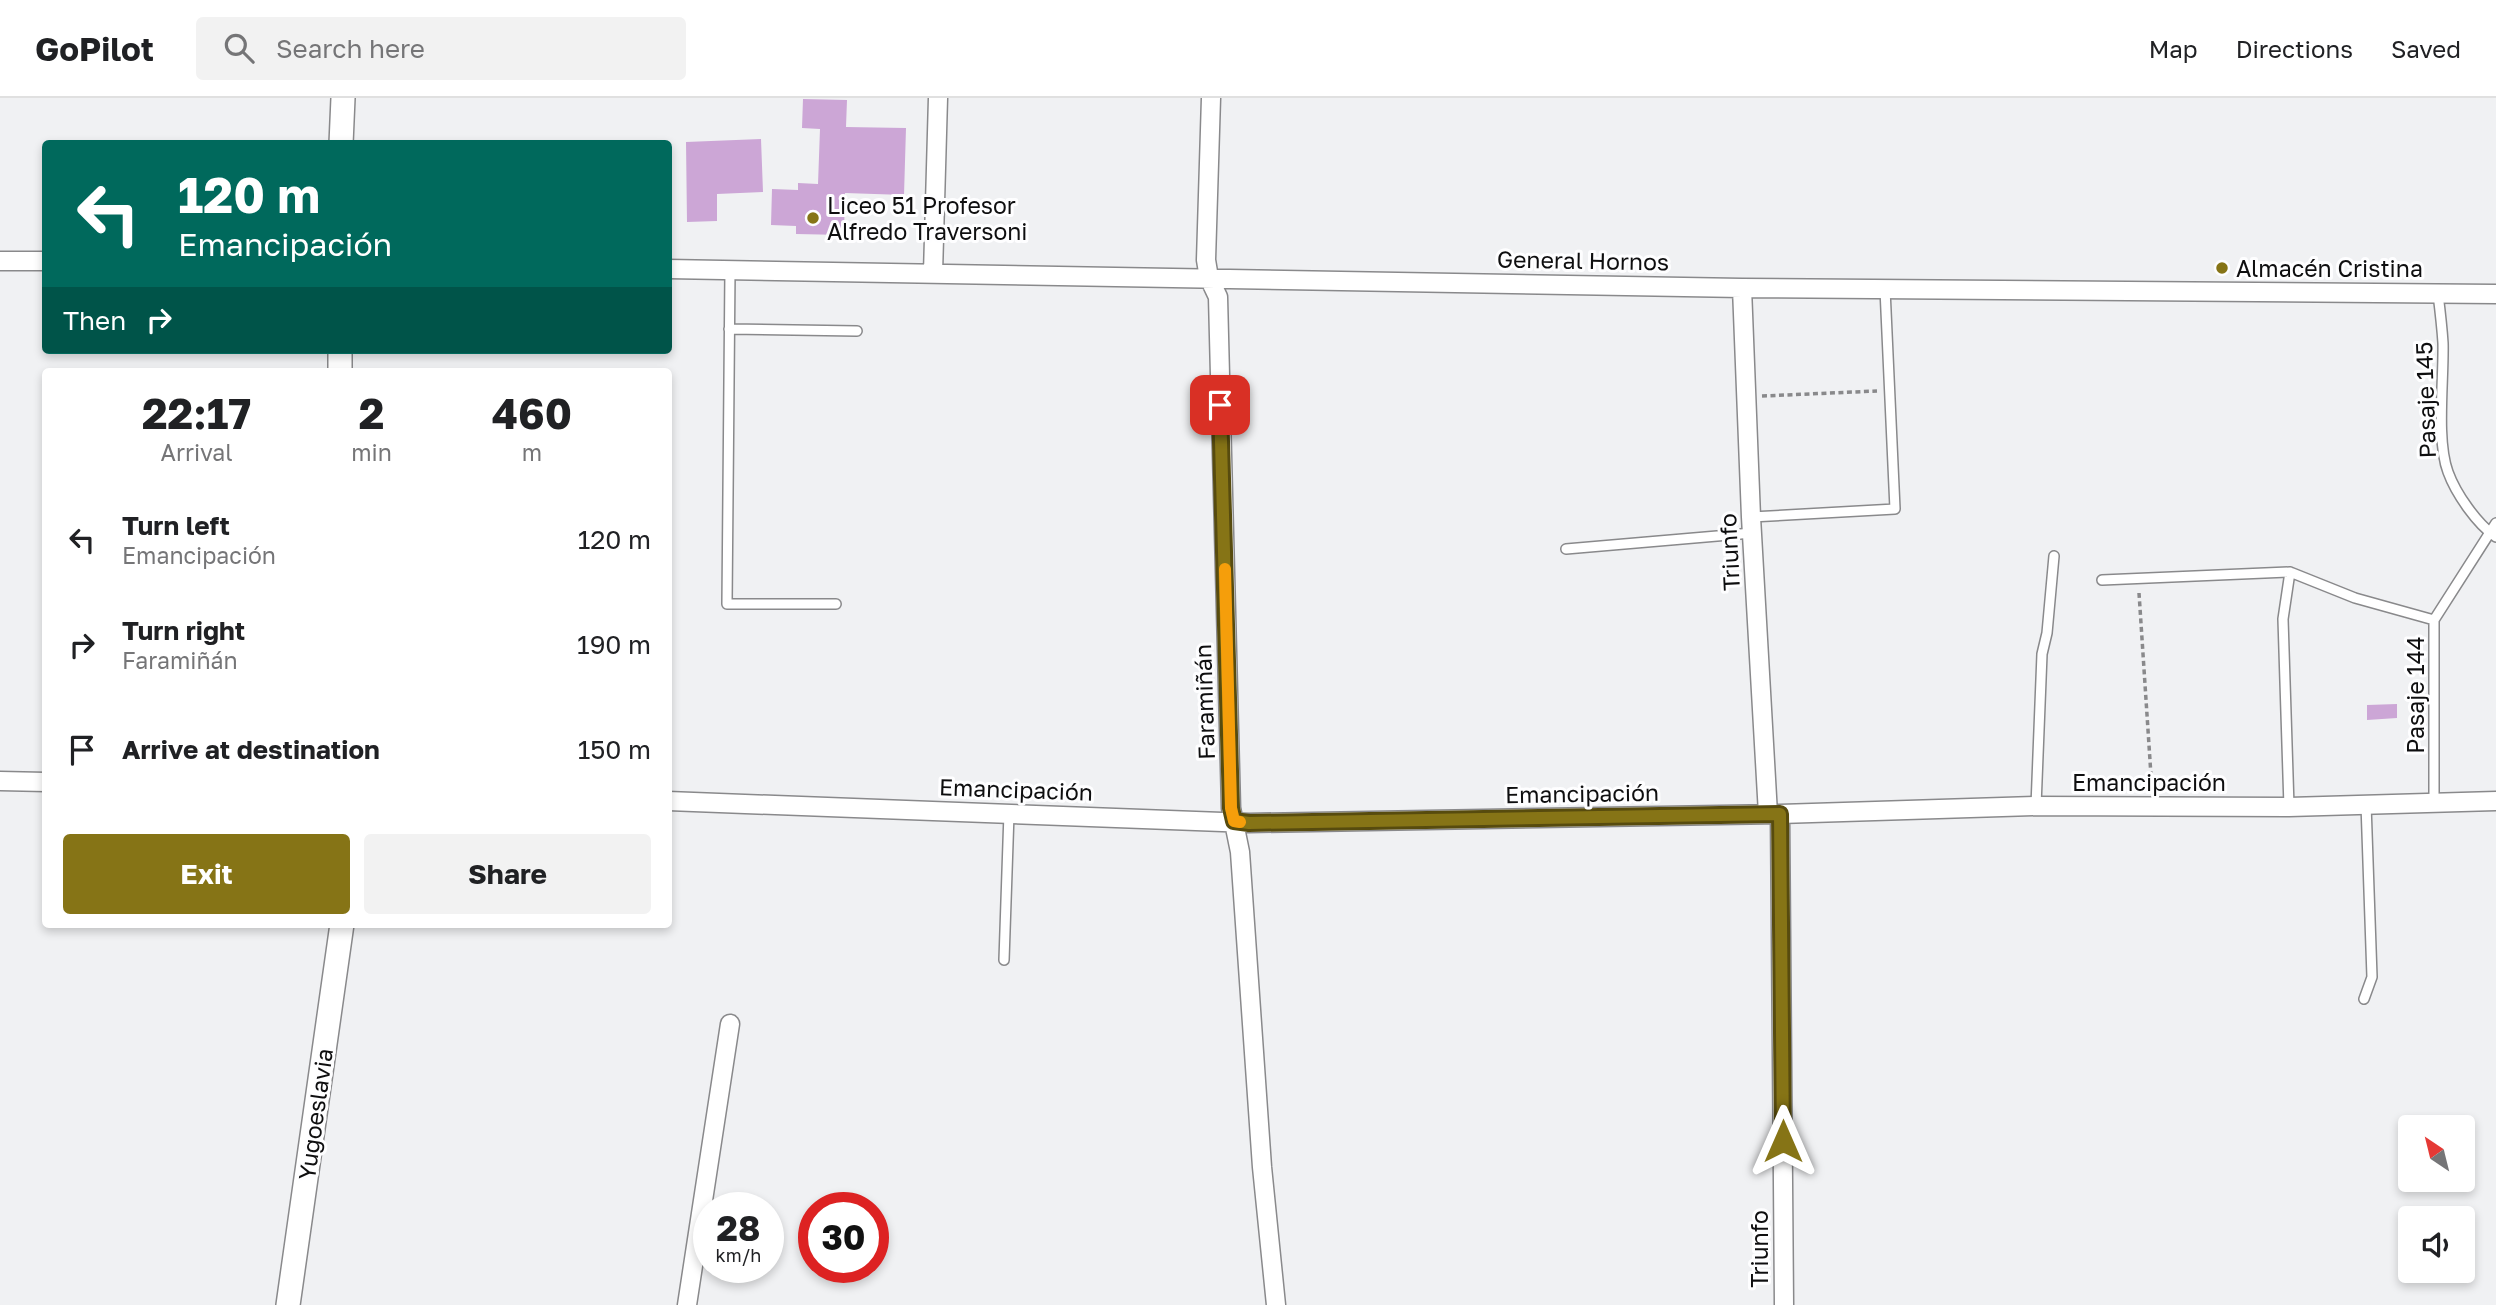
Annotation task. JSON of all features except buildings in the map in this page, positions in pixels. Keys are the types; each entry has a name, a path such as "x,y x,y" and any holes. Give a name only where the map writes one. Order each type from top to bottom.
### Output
{"street":[{"path":"341,140 343,98"},
{"path":"933,273 938,98"},
{"name":"Faramiñán","path":"1211,98 1206,260 1209,278 1218,297 1231,808 1240,852 1262,1167 1276,1305"},
{"path":"0,261 42,261"},
{"name":"General Hornos","path":"672,269 1742,288 2496,294"},
{"name":"Triunfo","path":"1742,288 1752,525 1774,814 1784,1305"},
{"path":"0,781 42,782"},
{"name":"Emancipación","path":"672,801 1249,823 1774,814 2035,806 2289,807 2496,801"},
{"name":"Yugoeslavia","path":"289,1305 341,928"},
{"path":"687,1305 730,1024"}],"lane":[{"path":"730,270 727,604 836,604"},
{"path":"1566,549 1895,509 1885,289"},
{"name":"Pasaje 145","path":"2438,294 2443,342 2443,435 2448,471 2463,500 2493,534"},
{"path":"729,329 858,331"},
{"name":"Pasaje 144","path":"2434,802 2434,620 2493,534 2496,523"},
{"path":"2035,806 2042,654 2047,634 2054,556"},
{"path":"2102,580 2290,572 2355,598 2434,620"},
{"path":"2289,807 2283,619 2290,572"},
{"path":"2364,999 2372,977 2365,804"},
{"path":"1004,960 1009,813"}],"path":[{"path":"1746,397 1889,391"},
{"path":"2138,580 2153,807"}],"slow traffic":[{"path":"1225,569 1231,808 1234,821 1240,822"}],"place":[{"name":"Liceo 51 Profesor Alfredo Traversoni","path":"813,218"},
{"name":"Almacén Cristina","path":"2222,268"}],"route":[{"path":"1220,405 1231,808 1234,821 1249,823 1780,814 1783,1141"}]}
